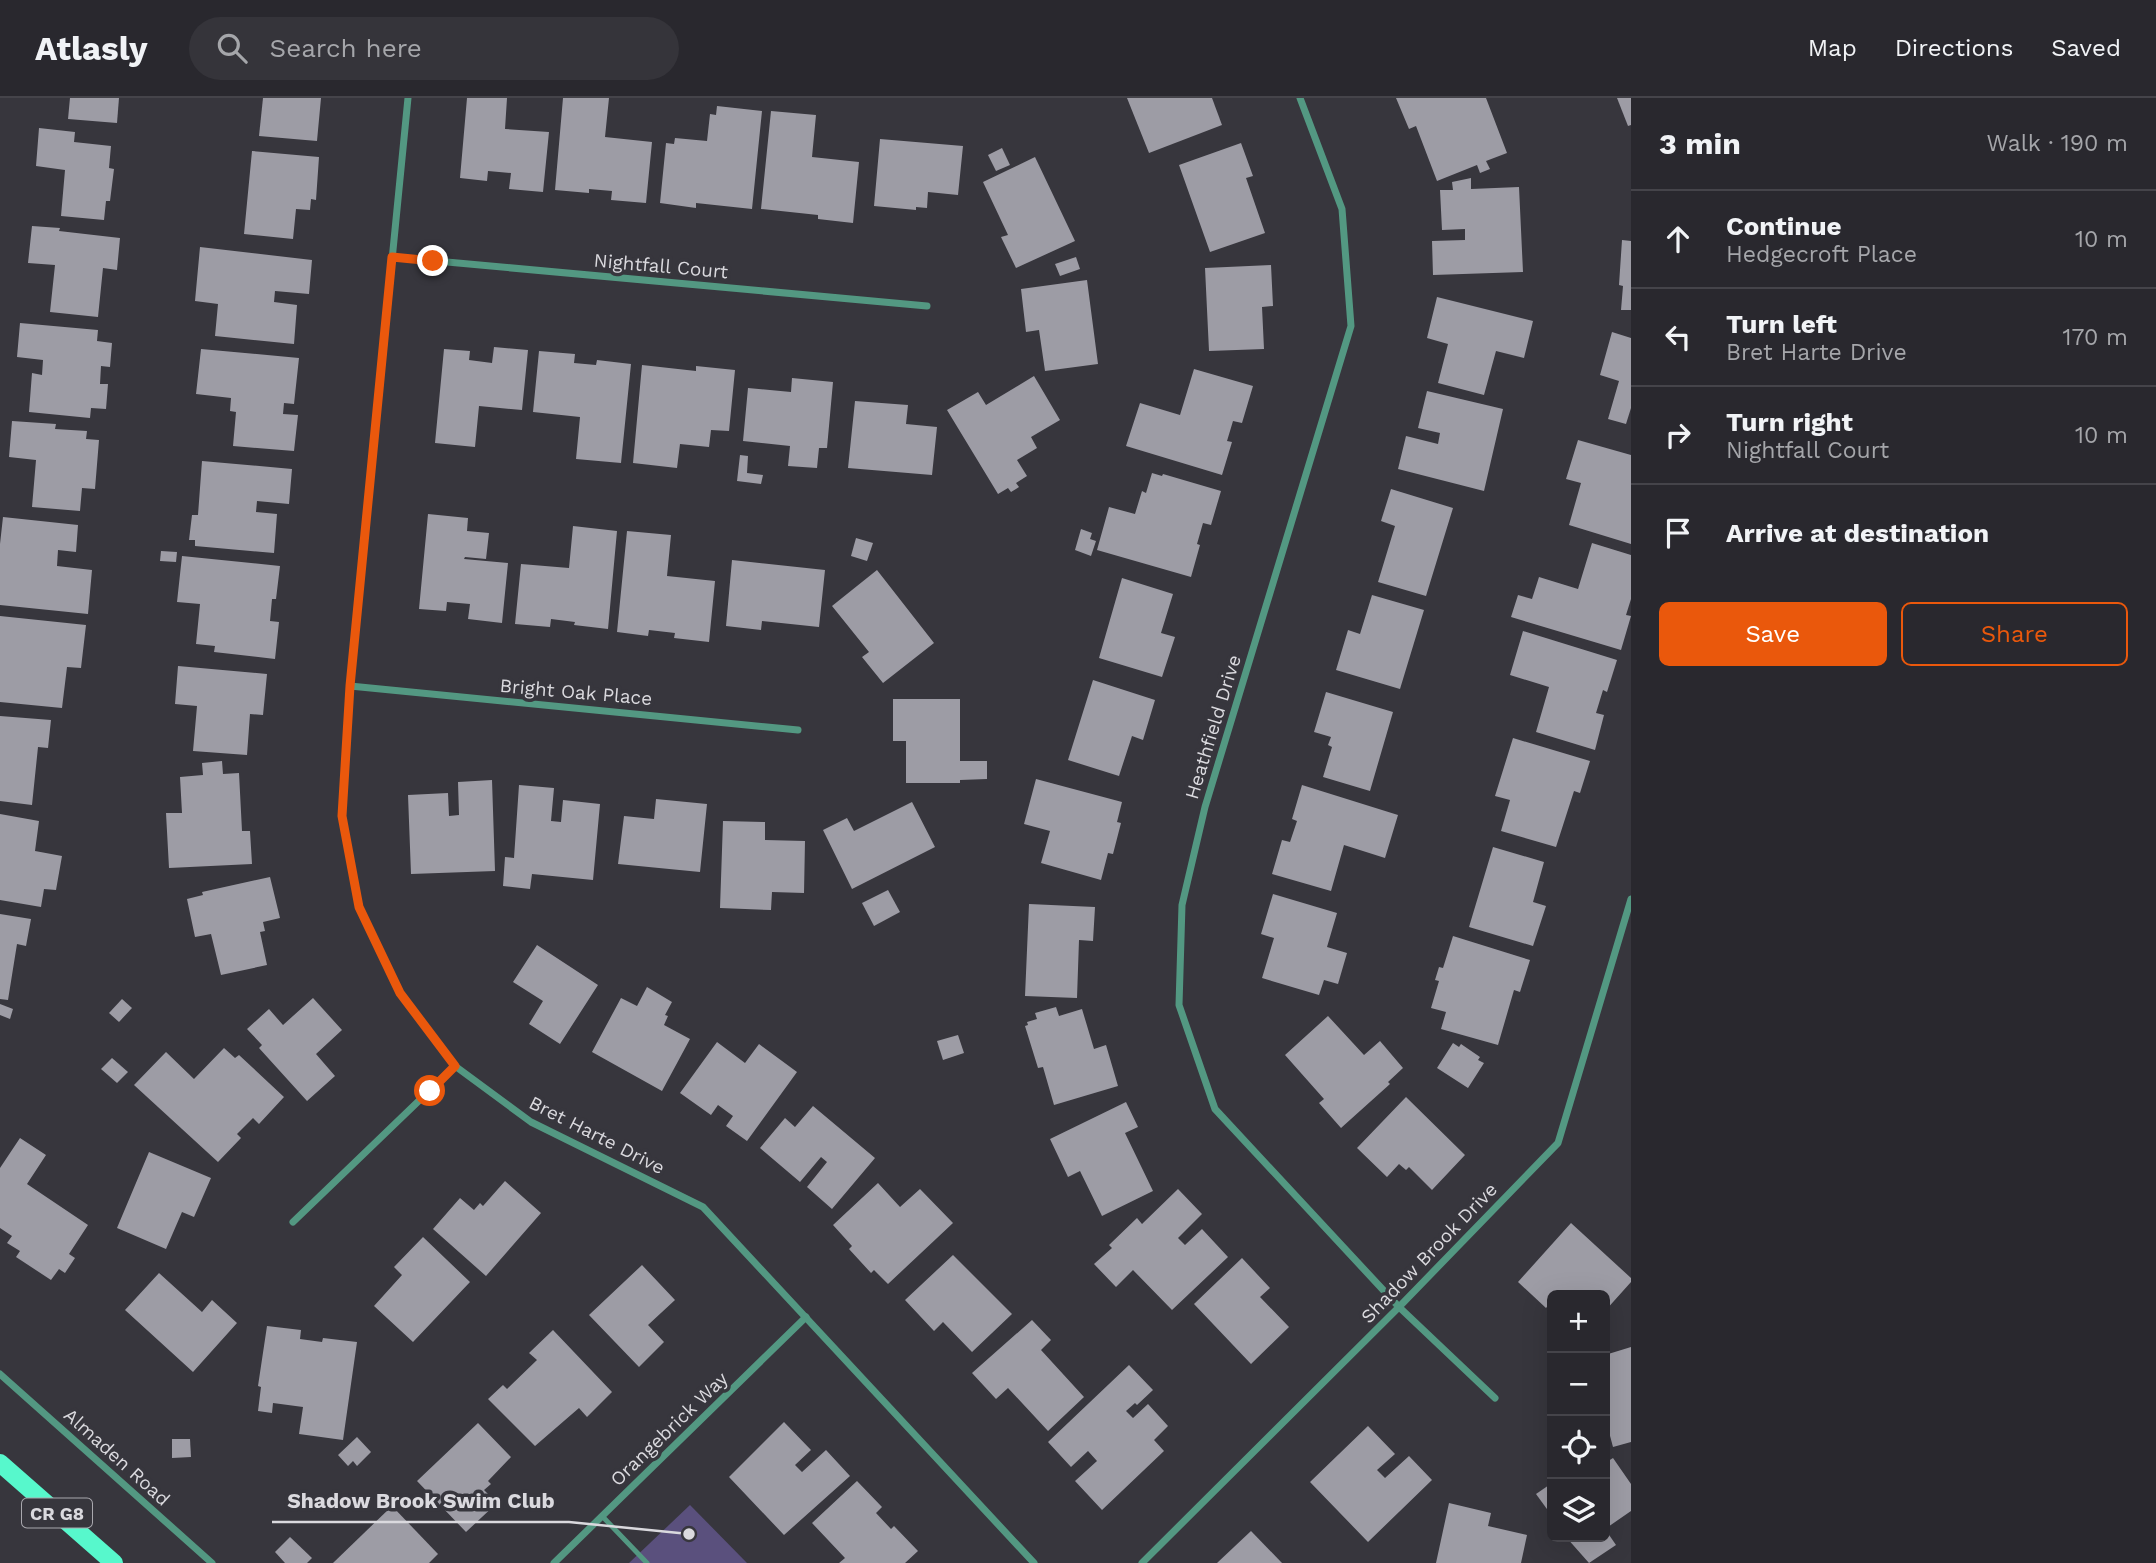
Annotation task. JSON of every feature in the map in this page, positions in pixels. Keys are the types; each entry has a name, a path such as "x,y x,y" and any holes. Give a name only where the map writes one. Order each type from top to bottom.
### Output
{"main road":[{"name":"CR G8","path":"0,1462 114,1563"}],"street":[{"name":"Bret Harte Drive","path":"408,98 350,686 342,816 359,907 400,993 455,1066 531,1122 703,1207 1034,1563"},
{"name":"Heathfield Drive","path":"1300,98 1342,209 1351,326 1205,807 1182,905 1179,1005 1215,1109 1399,1307 1495,1398"},
{"name":"Nightfall Court","path":"392,257 927,306"},
{"name":"Bright Oak Place","path":"350,686 798,730"},
{"name":"Shadow Brook Drive","path":"1142,1563 1399,1307 1558,1143 1631,899"},
{"path":"293,1222 455,1066"},
{"name":"Orangebrick Way","path":"554,1563 806,1317"},
{"name":"Almaden Road","path":"0,1374 212,1563"}],"lane":[{"path":"602,1516 647,1563"}],"shaded area":[{"path":"690,1505 747,1563 629,1563"}],"building":[{"path":"70,98 119,98 117,123 68,119"},
{"path":"263,98 321,98 317,141 259,136"},
{"path":"467,98 507,98 505,129 549,132 543,192 509,189 511,173 488,171 487,181 460,178"},
{"path":"563,98 609,98 605,137 652,142 646,203 611,200 612,191 589,189 589,193 555,190"},
{"path":"1127,98 1212,98 1222,125 1149,153"},
{"path":"1396,98 1486,98 1507,153 1486,161 1490,169 1480,173 1477,165 1437,181 1416,126 1409,129"},
{"path":"1617,98 1631,98 1631,125 1628,126"},
{"path":"717,106 762,111 752,209 696,203 696,208 660,203 666,143 674,144 675,138 707,141 710,114 716,115"},
{"path":"771,111 816,115 812,157 859,162 853,223 818,219 818,215 761,209"},
{"path":"39,128 75,132 74,142 111,146 109,168 114,169 110,201 106,201 104,220 61,216 65,170 36,166"},
{"path":"880,139 963,146 958,195 928,192 927,208 916,207 916,210 874,206"},
{"path":"1241,143 1253,176 1246,178 1265,233 1210,252 1179,165"},
{"path":"1002,148 1010,165 996,171 988,155"},
{"path":"252,151 319,157 316,200 311,199 310,210 296,209 293,239 244,234"},
{"path":"1035,157 1075,241 1016,268 1001,237 1008,235 983,182"},
{"path":"1471,178 1471,189 1519,187 1523,272 1433,275 1432,241 1465,240 1465,229 1442,230 1440,190 1453,190 1452,182"},
{"path":"32,226 120,238 117,270 103,268 98,317 50,312 55,265 28,263"},
{"path":"1622,240 1631,241 1631,310 1621,310 1623,286 1619,285"},
{"path":"200,247 312,260 309,294 275,291 274,302 297,305 294,344 215,336 218,304 195,301"},
{"path":"1076,257 1080,269 1060,276 1055,264"},
{"path":"1271,265 1273,306 1262,307 1264,349 1209,351 1205,268"},
{"path":"1087,280 1098,364 1045,371 1039,330 1026,332 1021,289"},
{"path":"1437,297 1533,321 1524,358 1496,351 1484,395 1438,383 1448,344 1427,338"},
{"path":"20,323 98,330 97,341 112,343 110,367 101,366 100,384 108,384 106,409 91,408 90,418 29,412 32,373 42,375 43,360 17,357"},
{"path":"1612,332 1631,338 1631,408 1626,424 1608,419 1619,381 1600,375"},
{"path":"494,347 528,350 522,410 479,406 475,447 435,443 444,349 470,351 469,360 492,363"},
{"path":"201,349 299,358 294,404 284,403 283,414 298,415 294,451 233,446 236,412 230,411 231,398 196,394"},
{"path":"539,351 575,354 574,363 596,365 597,360 631,364 621,463 576,459 580,417 533,412"},
{"path":"642,365 696,371 696,366 735,370 729,431 711,430 709,447 680,444 677,468 633,463"},
{"path":"1194,369 1253,386 1242,423 1233,421 1227,441 1232,442 1222,475 1126,446 1140,403 1180,415"},
{"path":"1034,376 1060,420 1031,437 1037,448 1017,460 1027,476 1016,483 1019,487 1011,492 1008,488 998,494 947,410 978,392 986,405"},
{"path":"792,378 833,382 827,448 819,448 817,468 788,466 790,446 743,441 748,388 791,392"},
{"path":"1427,391 1503,409 1484,491 1398,469 1406,436 1438,444 1440,433 1418,428"},
{"path":"855,401 908,405 906,424 937,427 932,475 848,468"},
{"path":"12,421 56,424 55,429 87,431 86,439 99,440 95,489 82,488 80,511 32,507 36,460 9,457"},
{"path":"1578,440 1631,455 1631,544 1569,525 1581,483 1566,479"},
{"path":"740,455 748,456 747,473 763,475 761,484 737,481"},
{"path":"202,461 292,469 289,504 257,501 256,512 277,514 274,553 195,546 195,540 189,540 192,515 198,515"},
{"path":"1152,473 1221,491 1211,525 1203,523 1191,577 1097,550 1109,507 1135,514 1142,491 1146,493"},
{"path":"1391,489 1453,508 1426,596 1378,582 1395,526 1381,521"},
{"path":"428,514 468,518 467,531 489,533 486,559 464,559 508,563 502,623 468,619 470,604 447,602 446,611 419,609"},
{"path":"3,517 78,525 76,552 58,550 57,566 92,570 88,614 0,605"},
{"path":"573,526 617,531 608,629 551,619 550,627 515,624 521,564 569,568"},
{"path":"1081,529 1092,533 1090,539 1096,541 1091,556 1075,550"},
{"path":"627,531 671,535 667,576 715,581 709,642 674,638 675,633 649,630 648,636 617,632"},
{"path":"856,538 873,543 867,561 851,556"},
{"path":"1592,543 1631,555 1631,599 1626,615 1631,616 1621,650 1511,617 1518,595 1532,599 1539,577 1578,589"},
{"path":"161,551 177,552 176,562 160,561"},
{"path":"182,556 280,566 270,621 279,622 275,659 214,652 215,646 196,644 200,604 177,602"},
{"path":"732,560 825,570 819,627 762,621 761,630 726,626"},
{"path":"877,570 934,643 883,683 862,657 869,652 832,606"},
{"path":"1122,578 1173,594 1161,633 1175,637 1162,677 1099,658"},
{"path":"1372,595 1424,610 1400,689 1336,670 1348,630 1360,634"},
{"path":"0,616 86,625 81,668 67,667 62,708 0,702"},
{"path":"1523,631 1617,660 1607,692 1603,690 1596,713 1604,715 1595,750 1536,732 1549,687 1510,675"},
{"path":"178,666 267,674 263,715 250,714 247,755 193,751 197,706 175,704"},
{"path":"1093,680 1155,700 1143,740 1132,736 1119,776 1068,760"},
{"path":"1326,692 1393,712 1370,791 1323,777 1332,747 1328,745 1331,737 1314,732"},
{"path":"893,699 960,699 960,761 987,761 987,779 960,780 960,783 906,783 906,741 893,741"},
{"path":"0,716 51,720 48,748 38,747 32,805 0,801"},
{"path":"1513,738 1590,761 1580,793 1574,791 1556,847 1501,831 1510,800 1495,796"},
{"path":"222,761 223,774 239,773 242,831 250,831 252,864 169,868 166,813 182,813 180,777 203,775 202,763"},
{"path":"1036,779 1122,802 1117,822 1121,823 1113,854 1108,853 1101,880 1041,863 1050,831 1024,824"},
{"path":"492,780 495,871 411,874 408,795 448,793 449,816 459,815 458,782"},
{"path":"519,785 554,788 551,821 561,822 563,800 600,804 593,880 532,874 530,889 503,886 505,857 514,858"},
{"path":"1302,785 1398,815 1385,858 1344,845 1331,891 1272,874 1282,840 1290,842 1297,821 1292,819"},
{"path":"656,799 707,804 700,872 618,864 624,816 654,819"},
{"path":"912,802 935,847 852,889 823,830 847,818 854,831"},
{"path":"0,814 39,821 35,851 62,856 56,890 44,889 41,907 0,900"},
{"path":"723,821 765,822 765,840 805,841 804,893 772,892 771,910 720,908"},
{"path":"1493,847 1544,862 1533,902 1546,906 1533,946 1469,927"},
{"path":"270,877 280,918 263,922 265,931 260,932 267,965 221,975 211,934 195,937 187,899 203,895 202,892"},
{"path":"888,890 900,912 874,926 862,903"},
{"path":"1273,894 1337,913 1327,947 1347,953 1338,984 1324,980 1319,995 1262,978 1274,938 1261,934"},
{"path":"1029,904 1095,907 1093,941 1079,940 1077,998 1025,996"},
{"path":"0,914 31,919 26,946 17,944 8,1000 0,999"},
{"path":"1453,936 1530,960 1520,992 1514,990 1498,1045 1441,1029 1446,1012 1431,1008 1439,981 1435,980 1439,967 1443,968"},
{"path":"537,945 598,985 560,1044 529,1024 543,1001 513,982"},
{"path":"647,987 672,1002 665,1015 668,1016 664,1025 690,1039 662,1091 592,1052 621,998 637,1006"},
{"path":"313,998 342,1030 316,1054 335,1076 307,1101 259,1048 262,1045 247,1029 269,1009 283,1025"},
{"path":"122,999 132,1008 119,1022 109,1013"},
{"path":"0,1004 13,1009 10,1019 0,1015"},
{"path":"1056,1007 1059,1016 1082,1009 1094,1049 1106,1045 1118,1086 1054,1105 1043,1067 1038,1068 1025,1026 1028,1025 1027,1022 1037,1019 1035,1013"},
{"path":"1328,1016 1364,1055 1380,1041 1403,1068 1388,1082 1390,1084 1341,1128 1319,1103 1324,1099 1285,1055"},
{"path":"958,1035 964,1053 943,1060 937,1041"},
{"path":"717,1042 745,1063 759,1044 797,1072 747,1141 726,1126 733,1116 718,1105 711,1115 680,1093"},
{"path":"1453,1043 1459,1047 1461,1044 1484,1063 1468,1088 1437,1068"},
{"path":"224,1048 235,1058 239,1055 284,1097 259,1124 253,1118 237,1134 241,1138 218,1162 134,1085 166,1052 194,1079"},
{"path":"112,1058 128,1072 117,1083 101,1069"},
{"path":"1406,1097 1465,1155 1432,1190 1409,1167 1406,1170 1399,1164 1387,1177 1357,1148"},
{"path":"1126,1102 1138,1127 1125,1133 1153,1191 1102,1216 1080,1171 1068,1177 1050,1139"},
{"path":"813,1106 875,1158 832,1209 807,1187 827,1162 821,1157 800,1182 760,1148 785,1118 795,1127"},
{"path":"20,1138 46,1155 27,1184 88,1225 69,1254 75,1258 65,1273 59,1269 51,1280 16,1257 20,1251 7,1243 12,1236 0,1228 0,1168"},
{"path":"149,1152 211,1178 194,1217 182,1212 166,1249 117,1228"},
{"path":"505,1181 541,1213 486,1276 433,1229 460,1198 474,1210 480,1203 483,1206"},
{"path":"878,1183 900,1207 920,1189 953,1223 888,1284 874,1270 871,1273 849,1249 852,1246 833,1225"},
{"path":"1178,1189 1202,1214 1178,1238 1185,1245 1202,1229 1228,1257 1172,1310 1133,1270 1116,1287 1094,1264 1112,1248 1109,1245 1137,1218 1142,1224"},
{"path":"1571,1223 1631,1278 1631,1282 1610,1305 1610,1290 1547,1290 1546,1308 1518,1282"},
{"path":"423,1237 470,1282 413,1342 374,1306 402,1275 394,1267"},
{"path":"953,1255 1012,1314 972,1352 943,1322 934,1331 905,1300"},
{"path":"1242,1258 1270,1288 1260,1297 1289,1327 1251,1364 1194,1304"},
{"path":"642,1265 675,1300 648,1325 664,1342 639,1367 589,1315"},
{"path":"159,1273 202,1312 212,1300 237,1323 193,1372 125,1310"},
{"path":"1032,1320 1051,1340 1041,1350 1084,1397 1048,1431 1008,1388 996,1399 972,1373"},
{"path":"267,1326 301,1330 300,1339 322,1342 323,1338 357,1342 343,1440 299,1434 303,1407 273,1403 272,1413 258,1411 261,1387 258,1386"},
{"path":"553,1330 612,1392 587,1417 579,1408 535,1446 488,1399 503,1385 507,1389 537,1360 529,1353"},
{"path":"1631,1347 1631,1442 1613,1447 1610,1436 1610,1353"},
{"path":"1129,1365 1153,1390 1126,1411 1133,1418 1148,1404 1168,1426 1154,1440 1164,1451 1102,1510 1075,1481 1097,1461 1088,1451 1071,1467 1048,1442"},
{"path":"784,1422 811,1450 795,1465 802,1472 826,1450 850,1476 784,1535 729,1477"},
{"path":"478,1423 511,1457 488,1481 491,1484 484,1490 497,1503 466,1532 417,1481"},
{"path":"1368,1426 1395,1454 1377,1470 1385,1478 1409,1456 1432,1480 1368,1542 1310,1482"},
{"path":"357,1437 371,1452 357,1466 353,1461 348,1466 338,1455"},
{"path":"172,1439 190,1439 191,1457 172,1458"},
{"path":"1613,1458 1631,1484 1631,1511 1610,1526 1610,1460"},
{"path":"857,1481 882,1507 876,1513 891,1529 894,1526 918,1551 905,1563 839,1563 845,1558 812,1523"},
{"path":"1547,1486 1547,1509 1536,1494"},
{"path":"1449,1503 1491,1513 1488,1526 1527,1535 1521,1563 1436,1563"},
{"path":"392,1506 438,1554 429,1563 333,1563"},
{"path":"1251,1531 1282,1563 1217,1563"},
{"path":"1610,1536 1616,1545 1589,1563 1570,1542 1610,1542"},
{"path":"290,1537 312,1558 307,1563 285,1563 275,1552"}],"place":[{"name":"Shadow Brook Swim Club","path":"689,1534"}],"route":[{"path":"430,1091 455,1066 400,993 359,907 342,816 350,686 392,257 433,261"}]}
